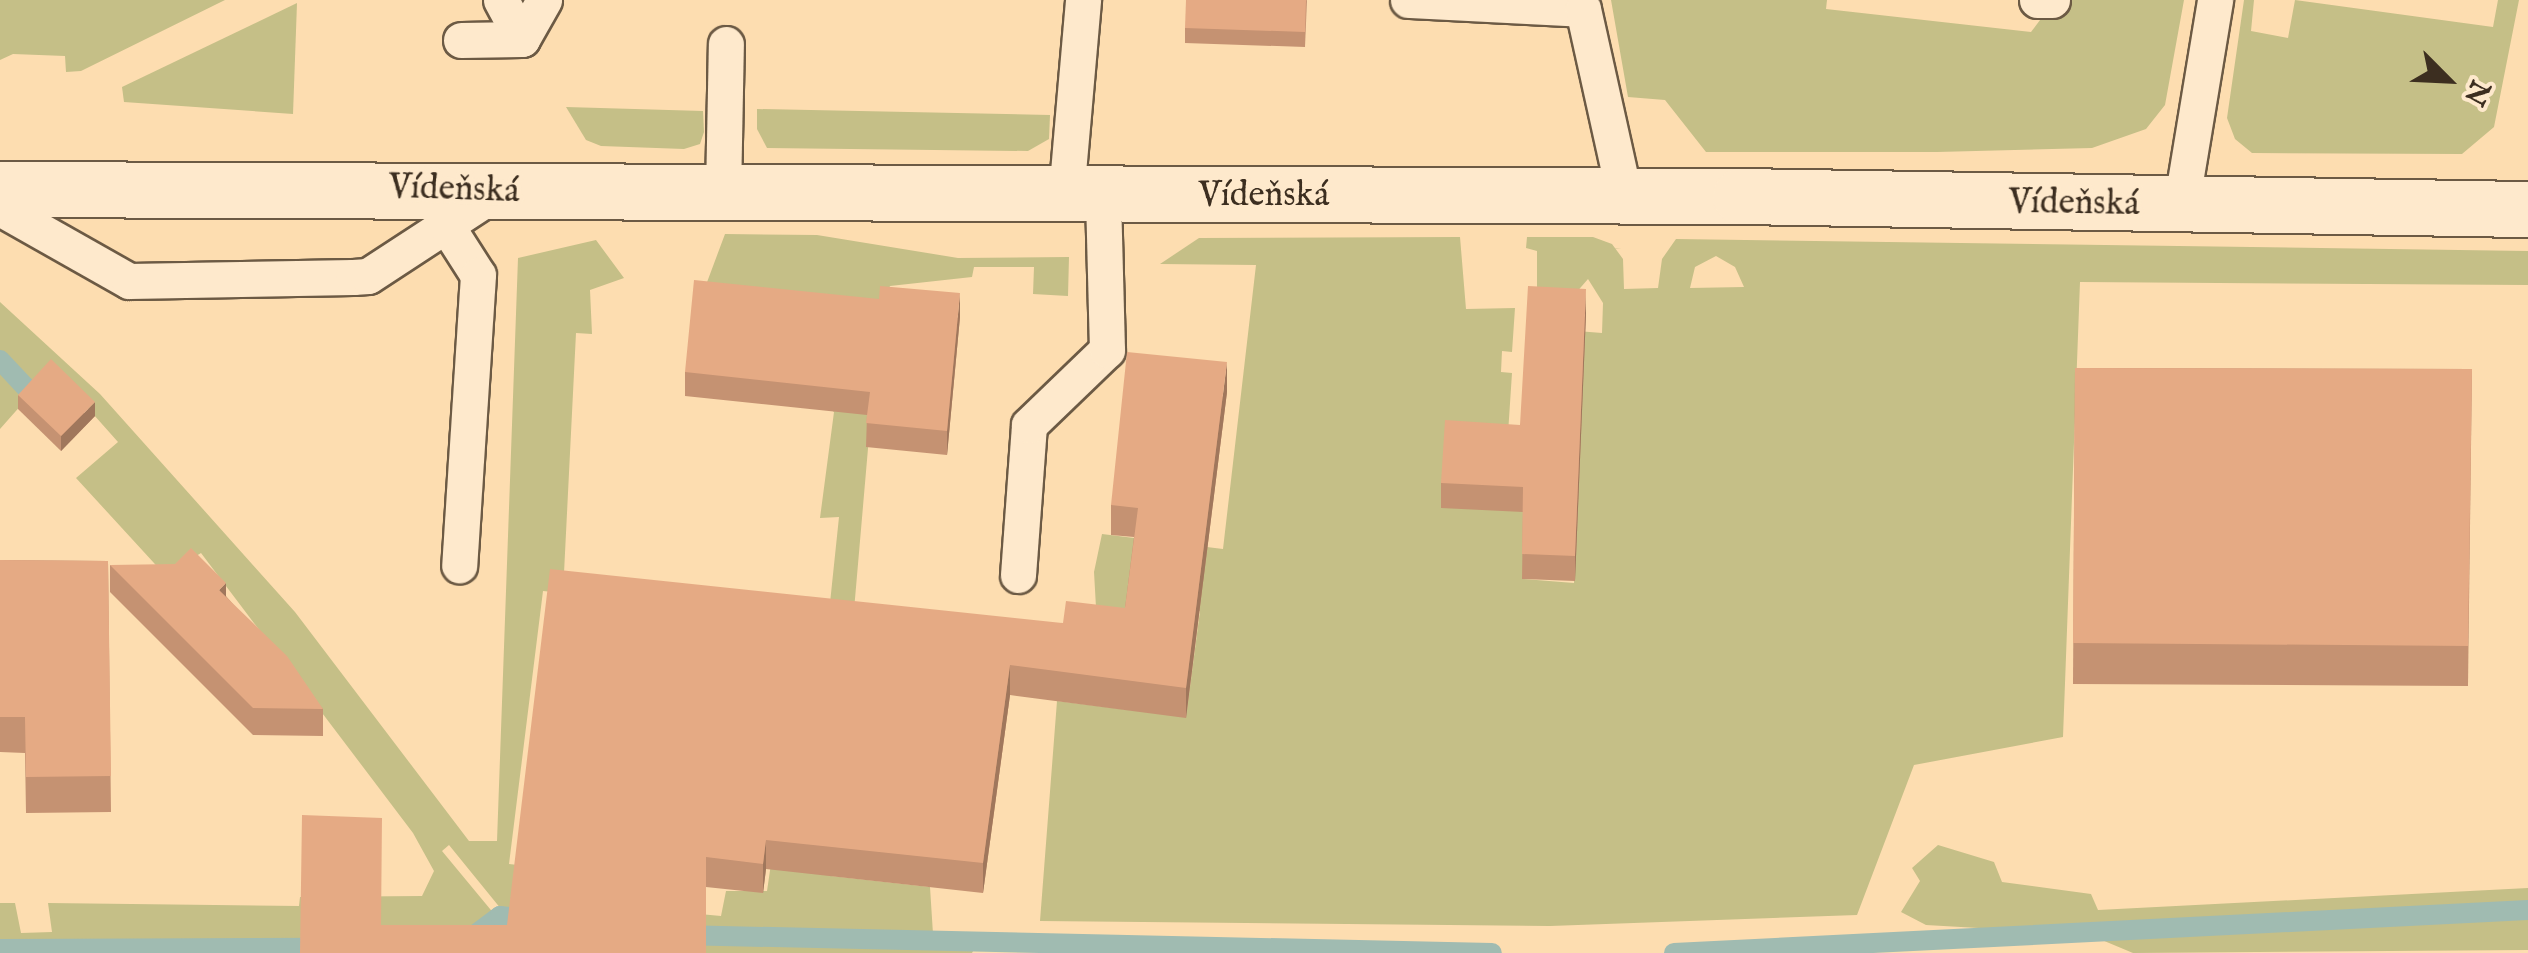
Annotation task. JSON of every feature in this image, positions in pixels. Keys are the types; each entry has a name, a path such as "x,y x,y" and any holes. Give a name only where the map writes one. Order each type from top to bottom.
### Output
{"main road":[{"name":"Vídeňská","path":"0,189 358,186 495,193 2528,206"}],"lane":[{"path":"501,0 522,39"},
{"path":"522,39 544,0"},
{"path":"1018,575 1029,426 1108,350 1085,195 1083,0"},
{"path":"1408,0 1583,10 1625,198"},
{"path":"2037,0 2052,0"},
{"path":"2181,206 2215,0"},
{"path":"461,40 522,39"},
{"path":"723,194 726,44"},
{"path":"0,208 130,281 368,276 495,193"},
{"path":"446,225 478,275 459,566"}],"shaded area":[{"path":"0,0 225,0 81,71 66,72 65,56 13,54 0,60"},
{"path":"1611,0 1827,0 1826,9 2031,32 2055,0 2184,0 2165,105 2146,129 2092,148 1706,152 1665,100 1628,97"},
{"path":"2244,0 2254,0 2251,31 2288,38 2295,0 2493,27 2498,0 2519,0 2494,127 2462,154 2252,153 2235,139 2227,118"},
{"path":"297,3 293,114 124,102 122,87"},
{"path":"566,107 703,111 704,132 700,144 684,149 601,146 586,140"},
{"path":"757,109 1050,115 1049,139 1028,151 767,148 757,129"},
{"path":"725,234 817,235 958,258 1069,257 1068,296 1033,294 1034,267 974,267 972,277 890,286 880,310 831,876 930,887 933,934 982,934 972,953 469,953 510,920 449,845 442,851 495,915 463,940 224,945 0,939 0,903 15,903 21,933 52,932 48,903 299,906 300,897 422,896 434,871 413,833 201,553 165,575 76,478 118,442 53,369 0,429 0,302 100,394 295,612 469,841 497,841 518,258 596,240 624,278 590,290 592,334 576,333 563,593 543,591 509,864 518,865 559,901 721,916 726,891 767,891 797,686 821,689 839,517 820,518 834,412 700,301"},
{"path":"1460,237 1466,309 1515,308 1512,352 1502,351 1501,372 1512,373 1507,449 1523,512 1523,579 1574,583 1577,331 1602,333 1603,303 1588,279 1568,302 1537,300 1537,251 1526,248 1527,237 1593,237 1612,244 1623,259 1624,289 1658,288 1662,259 1676,239 2528,251 2528,285 2080,282 2063,737 1914,765 1857,915 1550,926 1040,921 1057,701 1186,717 1200,611 1130,602 1126,628 1097,625 1094,572 1102,534 1223,549 1256,265 1160,264 1199,238","holes":["1716,256 1735,267 1744,287 1690,288 1695,267"]},
{"path":"1938,845 1994,862 2002,882 2091,894 2098,910 2528,888 2528,950 2133,953 2066,925 2031,931 1926,925 1901,912 1920,881 1912,868"}],"building":[{"path":"1186,0 1306,0 1305,32 1185,28"},
{"path":"694,280 879,299 880,286 960,293 947,431 866,423 870,392 685,372"},
{"path":"1528,286 1586,289 1575,556 1522,554 1523,487 1441,483 1445,420 1520,425"},
{"path":"1127,352 1227,362 1186,688 1010,665 983,863 766,840 763,864 706,857 706,953 300,953 302,815 382,818 381,925 507,925 550,569 1063,623 1066,601 1125,608 1138,508 1111,505"},
{"path":"51,359 95,402 61,436 18,395"},
{"path":"2075,368 2472,369 2468,646 2073,643"},
{"path":"191,548 226,583 219,590 287,656 323,709 253,708 110,565 175,564"},
{"path":"0,560 108,561 111,776 26,777 25,717 0,717"}],"waterway":[{"path":"0,360 31,393"},
{"path":"1674,953 2528,910"},
{"path":"468,940 500,916 536,920"},
{"path":"679,935 1492,953"},
{"path":"0,949 326,948"}]}
